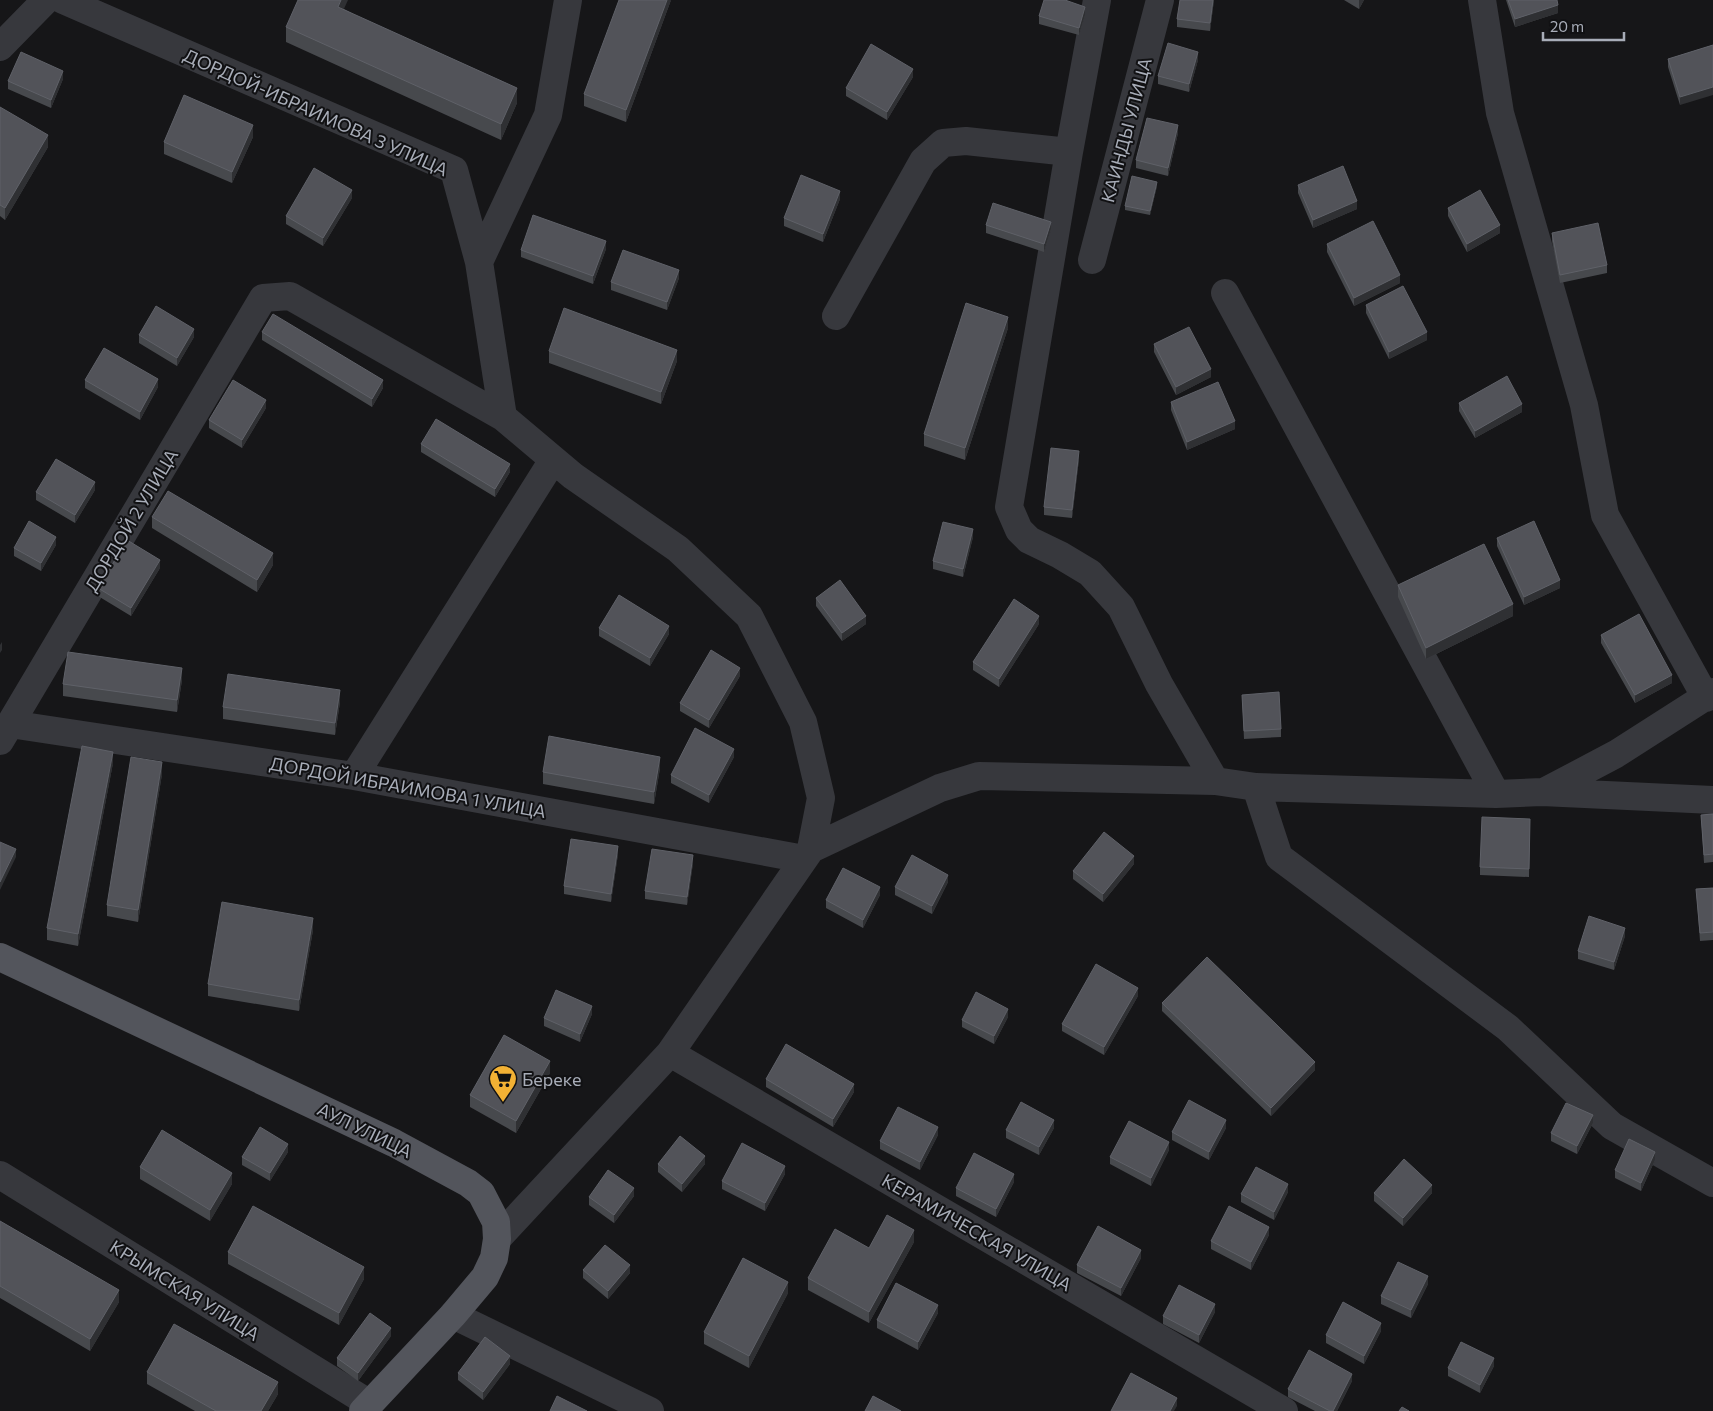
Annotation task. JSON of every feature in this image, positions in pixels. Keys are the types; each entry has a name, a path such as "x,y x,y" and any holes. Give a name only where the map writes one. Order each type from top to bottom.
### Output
{"main road":[{"name":"АУЛ УЛИЦА","path":"0,957 394,1143 468,1183 481,1193 496,1222 497,1239 494,1258 485,1277 366,1408"}],"street":[{"path":"0,47 46,0"},
{"name":"ДОРДОЙ-ИБРАИМОВА 3 УЛИЦА","path":"63,0 454,170 479,262 503,417"},
{"path":"479,262 548,115 568,0"},
{"path":"1097,0 1010,507 1019,530 1029,540 1060,555 1090,573 1121,607 1159,684 1215,780"},
{"name":"КАИНДЫ УЛИЦА","path":"1092,260 1160,0"},
{"path":"1482,0 1500,113 1584,405 1605,515 1709,695 1616,754 1542,792"},
{"path":"836,316 923,161 943,143 966,141 1070,152"},
{"path":"1225,293 1496,794"},
{"name":"ДОРДОЙ 2 УЛИЦА","path":"5,733 263,298 290,296 503,417"},
{"path":"497,1239 670,1053 808,854 821,798 803,722 749,616 678,549 573,476 503,417"},
{"path":"354,776 553,460"},
{"name":"ДОРДОЙ ИБРАИМОВА 1 УЛИЦА","path":"5,733 354,776 808,854"},
{"path":"808,854 940,788 979,776 1215,780 1256,787 1496,794 1542,792 1713,800"},
{"path":"1256,787 1279,857 1508,1028 1612,1126 1713,1183"},
{"name":"КЕРАМИЧЕСКАЯ УЛИЦА","path":"670,1053 1284,1411"},
{"name":"КРЫМСКАЯ УЛИЦА","path":"0,1175 366,1408"},
{"path":"453,1314 650,1411"}],"building":[{"path":"298,0 341,0 338,7 517,88 501,124 286,27"},
{"path":"619,0 667,0 626,110 584,94"},
{"path":"1044,0 1065,0 1085,7 1079,28 1039,16"},
{"path":"1180,0 1213,0 1210,23 1177,19"},
{"path":"1508,0 1557,0 1558,5 1515,19"},
{"path":"1168,43 1198,52 1189,84 1158,76"},
{"path":"871,44 913,69 887,112 846,88"},
{"path":"1713,45 1713,87 1680,97 1668,59"},
{"path":"21,52 63,71 51,100 8,81"},
{"path":"184,95 253,125 232,172 164,142"},
{"path":"0,107 48,135 5,208 0,205"},
{"path":"1147,118 1178,125 1168,168 1136,160"},
{"path":"1343,166 1357,201 1313,220 1298,185"},
{"path":"314,168 352,190 323,238 286,216"},
{"path":"801,175 840,191 823,234 784,218"},
{"path":"1132,176 1157,182 1150,211 1125,206"},
{"path":"1480,190 1500,225 1467,244 1448,208"},
{"path":"993,203 1051,222 1044,244 986,225"},
{"path":"533,215 606,241 593,276 521,250"},
{"path":"1373,221 1400,275 1354,298 1327,244"},
{"path":"1598,223 1607,265 1560,275 1552,233"},
{"path":"623,250 679,270 667,302 611,282"},
{"path":"1403,286 1427,332 1389,352 1366,305"},
{"path":"966,303 1008,317 965,448 924,434"},
{"path":"156,306 194,329 177,358 139,335"},
{"path":"564,308 677,350 661,392 549,351"},
{"path":"273,314 383,380 372,399 262,332"},
{"path":"1189,327 1211,369 1176,387 1154,344"},
{"path":"104,348 158,379 140,412 85,380"},
{"path":"1507,376 1522,404 1475,431 1459,403"},
{"path":"233,380 266,400 242,440 209,420"},
{"path":"1218,382 1235,421 1187,442 1171,402"},
{"path":"436,419 510,464 495,489 421,444"},
{"path":"1051,448 1079,451 1072,510 1044,507"},
{"path":"56,459 95,482 75,515 36,492"},
{"path":"168,491 273,553 257,580 152,517"},
{"path":"29,521 56,537 41,563 14,548"},
{"path":"1534,521 1560,580 1524,597 1497,538"},
{"path":"943,522 973,529 963,569 933,561"},
{"path":"127,540 160,560 131,608 98,588"},
{"path":"1484,544 1513,604 1426,648 1398,585"},
{"path":"840,580 866,616 842,633 816,598"},
{"path":"619,595 669,626 650,658 599,628"},
{"path":"1014,599 1039,616 999,679 973,662"},
{"path":"1639,614 1672,675 1635,695 1601,635"},
{"path":"711,650 740,668 709,720 680,703"},
{"path":"68,652 182,668 177,700 63,684"},
{"path":"228,674 340,690 335,723 223,707"},
{"path":"1279,692 1281,729 1244,731 1242,695"},
{"path":"695,728 734,749 709,795 671,775"},
{"path":"549,736 660,757 654,792 543,772"},
{"path":"82,746 113,752 78,934 47,928"},
{"path":"131,757 162,762 138,910 107,905"},
{"path":"1713,814 1713,854 1704,855 1701,815"},
{"path":"1482,817 1530,819 1529,869 1480,867"},
{"path":"1104,832 1134,856 1103,894 1073,871"},
{"path":"571,839 618,846 611,894 564,886"},
{"path":"0,842 16,849 0,882"},
{"path":"652,849 693,855 687,897 645,891"},
{"path":"912,855 948,875 932,906 895,887"},
{"path":"843,868 880,887 863,920 826,900"},
{"path":"1713,888 1713,932 1700,933 1696,889"},
{"path":"222,902 313,918 299,1000 208,984"},
{"path":"1589,916 1625,928 1614,962 1578,951"},
{"path":"1207,957 1315,1062 1271,1108 1162,1003"},
{"path":"1096,964 1138,988 1104,1047 1062,1024"},
{"path":"556,990 592,1006 580,1034 544,1018"},
{"path":"976,992 1008,1009 994,1036 962,1020"},
{"path":"504,1035 550,1061 516,1121 470,1095"},
{"path":"786,1044 854,1084 833,1119 766,1079"},
{"path":"1189,1100 1226,1120 1209,1152 1172,1132"},
{"path":"1021,1102 1054,1120 1039,1147 1006,1130"},
{"path":"1566,1103 1593,1115 1577,1146 1551,1133"},
{"path":"898,1107 938,1127 920,1162 880,1141"},
{"path":"1129,1121 1169,1142 1151,1178 1110,1157"},
{"path":"260,1127 288,1144 270,1173 242,1157"},
{"path":"162,1130 232,1173 210,1210 140,1167"},
{"path":"680,1136 705,1156 682,1184 658,1164"},
{"path":"1629,1139 1655,1152 1641,1183 1615,1170"},
{"path":"742,1143 785,1166 765,1203 722,1181"},
{"path":"974,1153 1014,1174 996,1209 956,1188"},
{"path":"1404,1159 1432,1185 1403,1218 1374,1193"},
{"path":"1256,1167 1288,1184 1274,1212 1241,1194"},
{"path":"608,1170 634,1188 614,1215 589,1197"},
{"path":"253,1206 364,1267 339,1313 228,1252"},
{"path":"1229,1206 1269,1227 1251,1262 1211,1241"},
{"path":"887,1215 914,1230 869,1312 808,1278 835,1229 869,1248"},
{"path":"0,1221 119,1290 90,1339 0,1286"},
{"path":"1098,1226 1141,1250 1121,1288 1077,1265"},
{"path":"605,1245 630,1265 608,1291 583,1270"},
{"path":"743,1258 788,1282 749,1356 704,1332"},
{"path":"1398,1262 1428,1276 1411,1310 1381,1296"},
{"path":"896,1283 938,1305 918,1342 877,1320"},
{"path":"1179,1285 1215,1304 1199,1335 1163,1316"},
{"path":"1343,1302 1381,1323 1364,1356 1326,1335"},
{"path":"370,1313 391,1328 358,1373 337,1358"},
{"path":"174,1324 278,1382 261,1411 216,1411 147,1372"},
{"path":"485,1337 510,1356 483,1392 458,1373"},
{"path":"1461,1342 1494,1358 1480,1385 1448,1368"},
{"path":"1309,1350 1352,1374 1333,1411 1288,1389"},
{"path":"1131,1373 1177,1398 1170,1411 1111,1411"},
{"path":"557,1396 587,1411 550,1411"},
{"path":"873,1396 901,1411 865,1411"},
{"path":"1402,1407 1409,1411 1399,1411"}],"place":[{"name":"Береке","path":"503,1103"}]}
